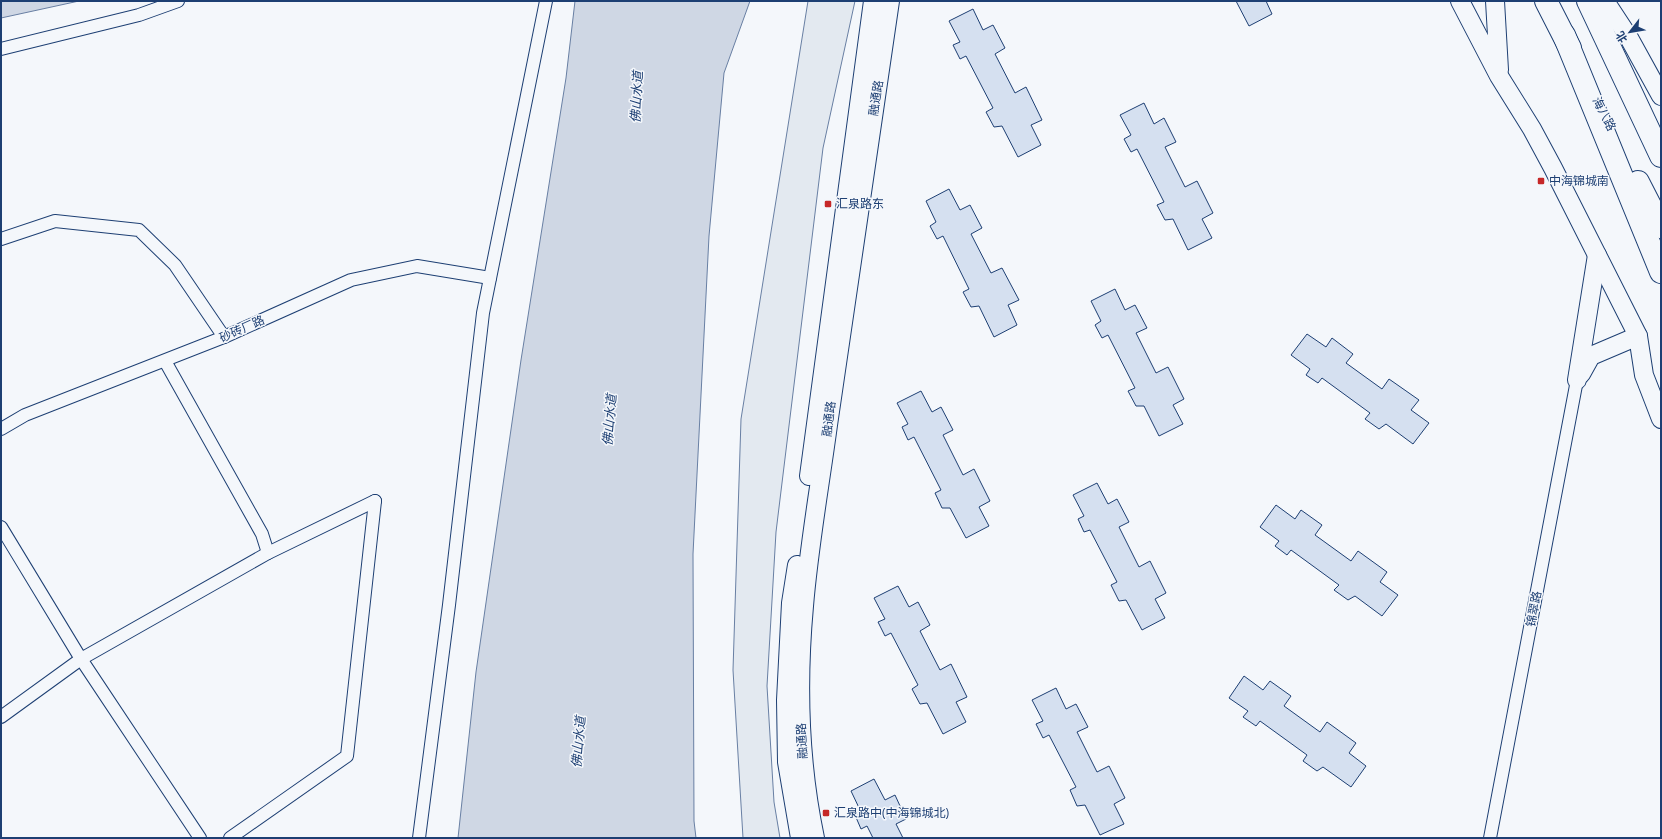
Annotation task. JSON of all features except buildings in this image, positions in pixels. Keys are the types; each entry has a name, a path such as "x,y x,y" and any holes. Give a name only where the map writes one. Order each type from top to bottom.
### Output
{"highway":[{"name":"海八路","path":"1546,1 1661,227"},
{"path":"1588,1 1661,156"},
{"path":"1564,35 1661,272"}],"main road":[{"name":"融通路","path":"800,838 787,762 786,700 791,603 873,1"},
{"name":"融通路","path":"815,838 805,777 802,739 801,654 804,604 835,370 890,1"},
{"path":"1460,1 1499,76 1532,128 1638,336 1644,375 1661,419"},
{"path":"1495,1 1499,76"},
{"path":"1605,1 1628,36 1661,96"},
{"path":"1577,380 1597,255"},
{"path":"1577,380 1592,356 1638,336"}],"street":[{"path":"1,49 139,15 178,1"},
{"path":"419,838 449,605 483,313 546,1"},
{"path":"1,238 55,221 139,230 175,265 224,337"},
{"name":"砂砖厂路","path":"1,429 25,416 224,337 351,280 417,266 490,278"},
{"path":"165,361 262,534 268,553"},
{"name":"锦翠路","path":"1490,838 1577,380"},
{"path":"1,717 81,659 268,553 375,501 347,756 230,838"},
{"path":"1,527 81,659 200,838"}],"shaded area":[{"path":"808,1 855,1 823,148 776,532 767,686 774,802 780,838 743,838 733,670 741,419"}],"water":[{"path":"1,1 79,1 1,18"},
{"name":"佛山水道","path":"575,1 750,1 724,73 709,236 693,554 694,821 696,838 458,838 476,672 521,360 566,78"}],"place":[{"name":"中海锦城南","path":"1541,181"},
{"name":"汇泉路东","path":"828,204"},
{"name":"汇泉路中(中海锦城北)","path":"826,813"}]}
